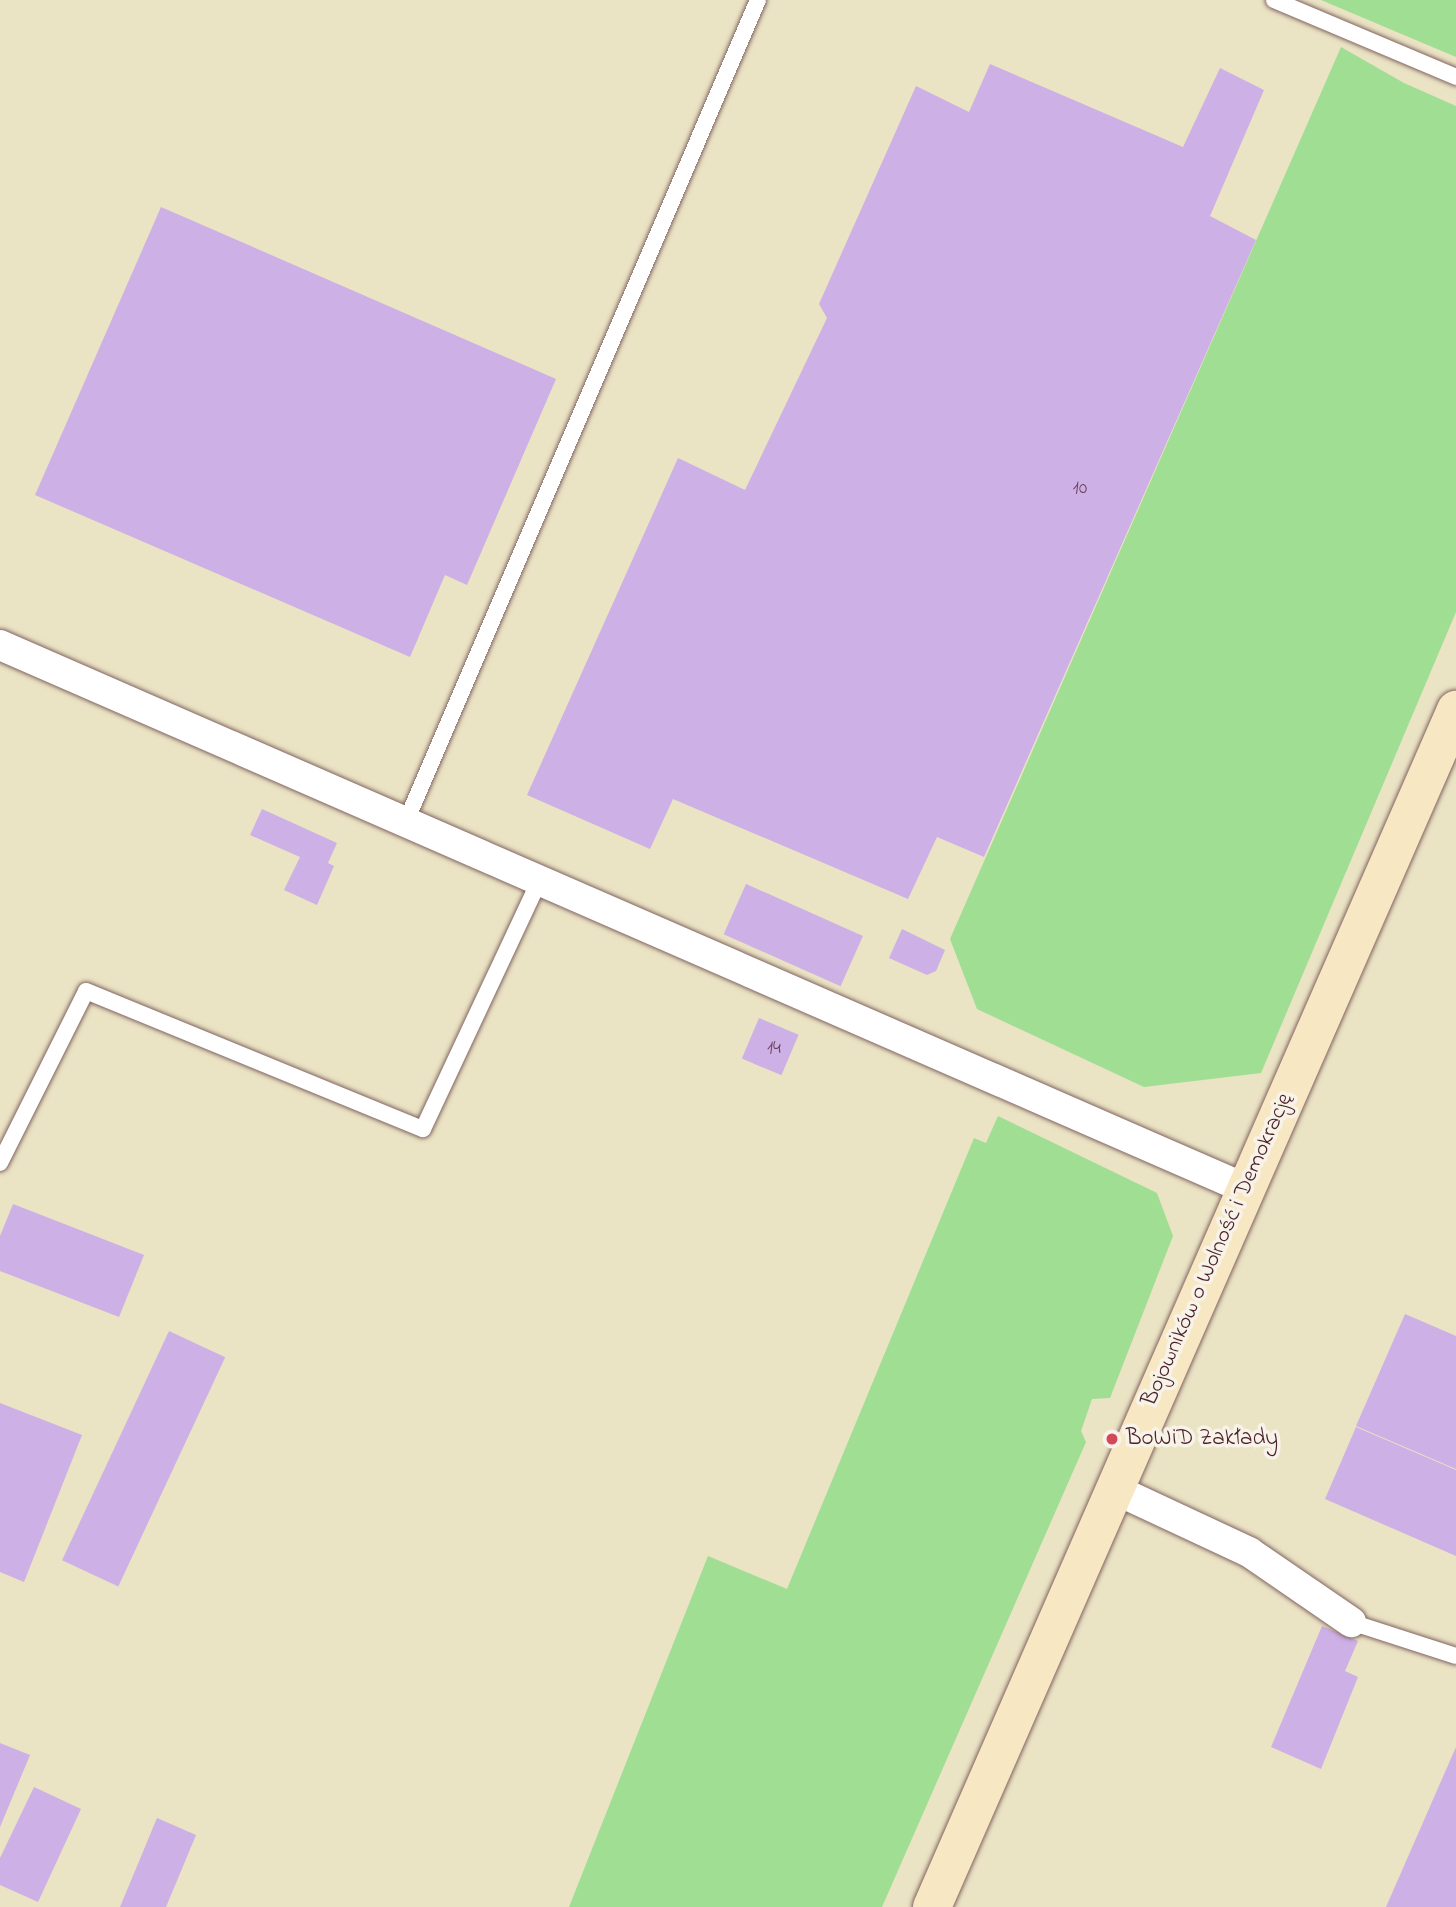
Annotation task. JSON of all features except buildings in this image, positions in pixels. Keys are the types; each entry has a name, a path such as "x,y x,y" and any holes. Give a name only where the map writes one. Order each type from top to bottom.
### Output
{"main road":[{"name":"Bojowników o Wolność i Demokrację","path":"932,1907 1244,1188 1456,710"}],"street":[{"path":"0,645 538,883 1244,1188"},
{"path":"1114,1489 1249,1552 1351,1622"}],"lane":[{"path":"405,824 758,0"},
{"path":"1274,0 1456,77"},
{"path":"0,1163 86,991 423,1129 538,883"},
{"path":"1351,1622 1456,1656"}],"green space":[{"path":"1321,0 1456,0 1456,57"},
{"path":"1341,47 1404,83 1456,106 1456,612 1261,1073 1144,1087 977,1009 950,939"},
{"path":"998,1116 1157,1193 1173,1236 1110,1398 1092,1399 1081,1431 1086,1442 882,1907 569,1907 708,1556 787,1589 974,1138 986,1143"}],"place":[{"name":"BoWiD Zakłady","path":"1112,1439"}]}
